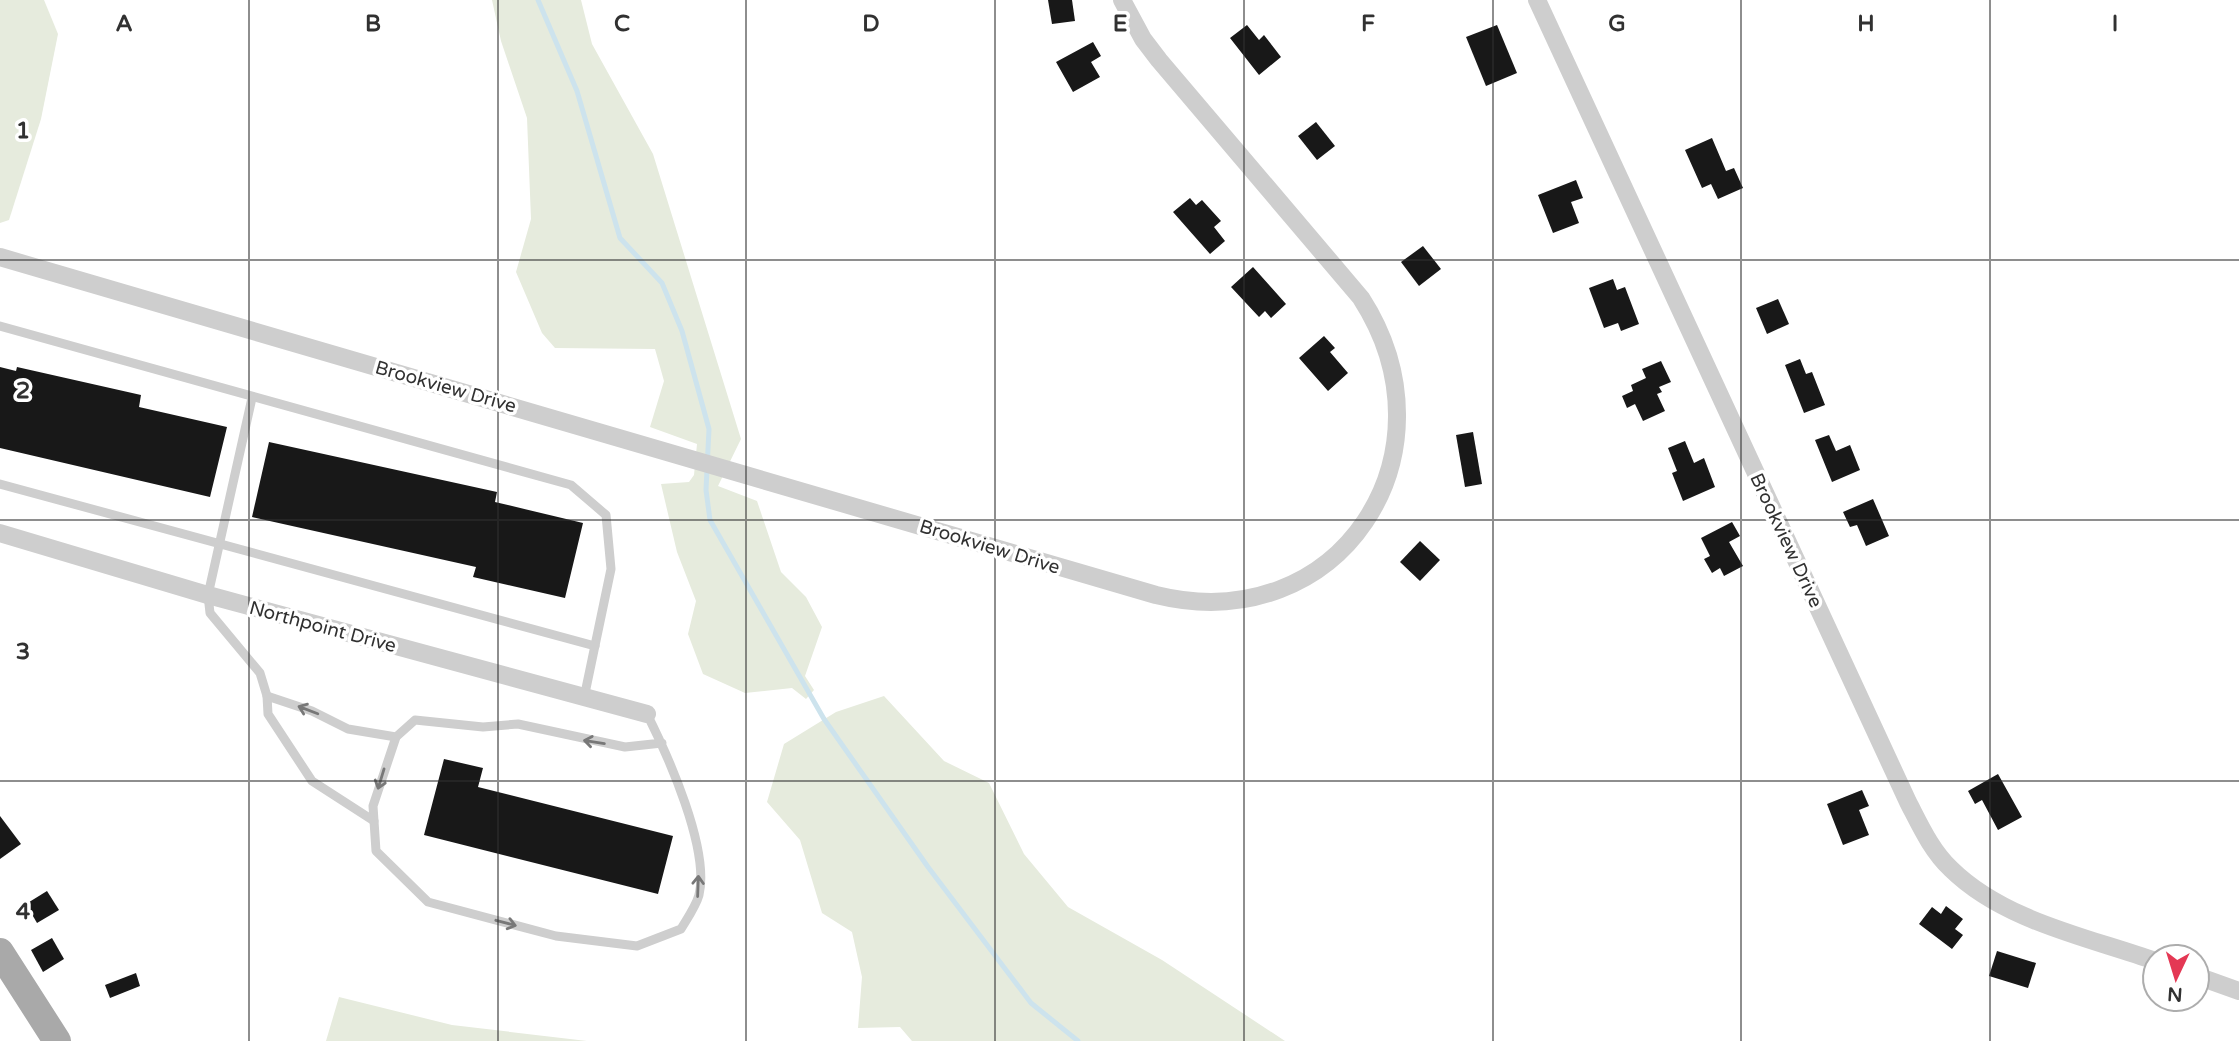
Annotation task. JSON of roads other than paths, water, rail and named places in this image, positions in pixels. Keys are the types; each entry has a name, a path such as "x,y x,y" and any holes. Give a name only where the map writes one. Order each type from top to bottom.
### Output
{"main road":[{"path":"0,952 57,1041"}],"street":[{"name":"Brookview Drive","path":"0,257 1156,595 1195,603 1235,602 1292,585 1326,564 1354,537 1385,486 1398,428 1396,388 1379,331 1361,298 1143,39 1122,0"},
{"name":"Brookview Drive","path":"1537,0 1908,802 1934,849 1950,869 1999,904 2141,956"},
{"name":"Northpoint Drive","path":"0,533 208,595 647,714"},
{"path":"2211,981 2239,991"}],"lane":[{"path":"0,326 34,333 252,398 571,485 606,515 611,569 584,698"},
{"path":"252,398 208,595 210,613 260,674 267,696 268,714 312,781 374,821"},
{"path":"0,484 595,646"},
{"path":"267,696 312,711 348,729 396,737"},
{"path":"647,714 662,743 685,802 697,848 699,895 681,929 637,946 556,936 428,902 376,851 373,806 396,737 415,720 483,727 518,724 625,747 662,743"}],"waterway":[{"path":"538,0 577,91 620,238 662,283 682,331 709,429 706,490 710,520 824,719 928,867 1031,1003 1078,1041"}]}
